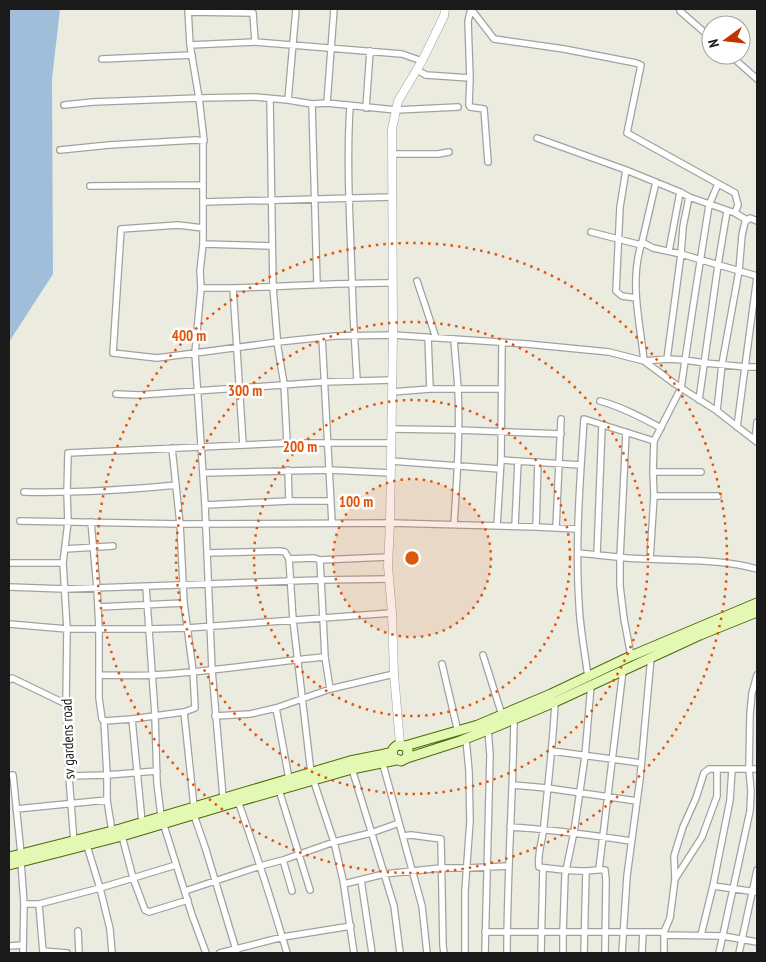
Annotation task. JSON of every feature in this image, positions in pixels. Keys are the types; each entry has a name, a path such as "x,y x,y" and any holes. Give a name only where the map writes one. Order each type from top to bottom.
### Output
{"main road":[{"path":"394,756 400,761 466,739 555,702 631,656 757,603"},
{"path":"394,756 395,746 458,732 478,725 623,670 757,612"},
{"path":"403,745 408,750 407,758"},
{"path":"194,811 223,798 289,779 352,769 394,756"},
{"path":"75,844 87,846 122,836 162,820 279,790 350,761 381,759"},
{"path":"9,865 21,858 75,844 112,830 142,822 162,820"},
{"path":"9,857 21,858"}],"street":[{"path":"288,100 296,9"},
{"path":"327,103 334,9"},
{"path":"403,745 394,674 388,557 393,335 392,129 398,101 417,70 446,9"},
{"path":"471,9 468,21 469,106 484,110 488,162"},
{"path":"471,9 494,39 582,53 640,65 627,133 735,193 738,205 735,213"},
{"path":"60,150 109,145 204,140 190,46 188,10 253,13 255,42"},
{"path":"680,11 701,29"},
{"path":"190,46 255,42 402,54 422,60"},
{"path":"366,108 370,51"},
{"path":"102,59 192,55"},
{"path":"741,65 757,79"},
{"path":"417,70 426,75 470,78"},
{"path":"64,105 93,102 255,97 312,104 327,103 396,110 458,107"},
{"path":"270,99 273,286 284,384 287,443"},
{"path":"312,104 316,284"},
{"path":"350,106 349,199 357,380"},
{"path":"537,138 626,170 709,205 735,213 747,220 750,218 757,221"},
{"path":"203,142 203,244 200,271 201,288 194,353 206,523 209,626 223,798"},
{"path":"392,154 438,154 449,152"},
{"path":"626,170 620,206 616,291 622,296 636,298"},
{"path":"656,182 642,244 638,253 635,293 644,361 681,388 717,410 756,441"},
{"path":"650,559 654,496 654,441 681,388 709,205 718,184"},
{"path":"90,186 203,185"},
{"path":"669,251 680,192"},
{"path":"203,202 392,197"},
{"path":"667,360 683,227 689,197"},
{"path":"699,400 718,265 728,211"},
{"path":"717,410 722,364 739,271 742,235 747,220"},
{"path":"203,228 178,225 120,228 113,353 157,358 335,336 393,335 502,342 609,352 644,361 685,360 705,364 757,367"},
{"path":"591,232 681,254 757,277 737,427"},
{"path":"203,244 272,246"},
{"path":"417,281 436,338"},
{"path":"201,288 352,282 393,283"},
{"path":"233,288 243,445"},
{"path":"428,337 430,389"},
{"path":"322,338 332,523"},
{"path":"454,339 458,389 458,465 454,524"},
{"path":"497,526 502,432 502,342"},
{"path":"116,394 197,391 357,380 392,380"},
{"path":"392,392 430,389 502,389"},
{"path":"600,401 616,405 641,417 659,431"},
{"path":"556,528 561,419"},
{"path":"563,953 565,875 574,832 584,756 590,681 579,605 578,530 584,419 654,441"},
{"path":"756,441 757,422"},
{"path":"597,555 602,425"},
{"path":"392,429 561,434"},
{"path":"626,432 620,586 631,656"},
{"path":"104,721 184,712 195,708 193,671 184,603 180,524 172,448 328,442 391,443"},
{"name":"sv gardens road","path":"75,844 68,776 66,704 67,629 63,563 68,522 68,453 172,448"},
{"path":"501,460 581,464"},
{"path":"391,461 500,469"},
{"path":"515,526 518,461"},
{"path":"536,527 538,462"},
{"path":"203,473 288,470 391,473"},
{"path":"288,470 289,501"},
{"path":"653,472 701,472"},
{"path":"24,492 67,493 176,486"},
{"path":"654,496 718,496"},
{"path":"205,505 330,501"},
{"path":"20,521 180,524 454,524 578,530"},
{"path":"91,522 98,607 99,698 102,719 104,721 107,800 112,830"},
{"path":"65,549 112,546"},
{"path":"206,553 280,551 285,552 289,559 293,620 312,776 334,842 344,884 354,953"},
{"path":"578,553 620,558 732,563 757,569"},
{"path":"289,559 314,558 320,560 388,557"},
{"path":"320,560 325,657 330,689"},
{"path":"11,562 63,563"},
{"path":"9,587 65,589 389,579"},
{"path":"146,587 155,715 158,794 162,820 206,953"},
{"path":"98,607 184,603"},
{"path":"9,624 99,630 187,628 392,613"},
{"path":"483,655 502,715"},
{"path":"99,675 152,675 325,657"},
{"path":"622,953 627,876 637,801 651,657"},
{"path":"442,664 458,732"},
{"path":"599,869 623,670"},
{"path":"215,716 250,714 276,708 330,689 394,674"},
{"path":"9,680 12,678 66,704"},
{"path":"719,953 750,811 752,791 749,769 750,714 752,693 757,680"},
{"path":"555,702 544,829 538,865 543,868 586,871 599,869 605,871 605,953"},
{"path":"276,708 289,779"},
{"path":"184,712 194,811 236,951"},
{"path":"132,719 142,822"},
{"path":"507,953 514,719"},
{"path":"485,953 490,756 488,730"},
{"path":"465,953 470,821 466,739"},
{"path":"552,752 641,763"},
{"path":"381,759 422,906 426,953"},
{"path":"352,769 394,906 400,953"},
{"path":"664,953 664,934 670,918 675,879 674,856 704,773 709,769 757,769"},
{"path":"675,879 702,837 717,796 717,769"},
{"path":"701,935 730,800 732,769"},
{"path":"68,776 157,771"},
{"path":"9,775 13,775 21,858 24,904 23,953"},
{"path":"513,785 548,788 637,801"},
{"path":"279,790 310,890"},
{"path":"16,808 107,800"},
{"path":"238,801 287,953"},
{"path":"185,891 334,842 399,823"},
{"path":"510,827 574,832 631,841"},
{"path":"403,836 411,835 441,839 444,953"},
{"path":"122,836 133,878 145,910 149,912 188,900"},
{"path":"87,846 110,928 112,953"},
{"path":"283,860 292,890"},
{"path":"24,904 40,904 176,865"},
{"path":"344,884 384,874 441,868 509,866"},
{"path":"541,953 543,868"},
{"path":"739,953 755,892 757,870"},
{"path":"584,953 586,871"},
{"path":"361,880 372,953"},
{"path":"713,886 755,892"},
{"path":"40,904 43,952 67,953"},
{"path":"220,953 236,951 283,937 351,926"},
{"path":"78,931 79,953"},
{"path":"485,932 643,932 723,936 757,942"},
{"path":"642,953 643,932"},
{"path":"9,946 23,946"}],"water":[{"path":"9,9 60,9 52,79 53,274 9,342"}]}
